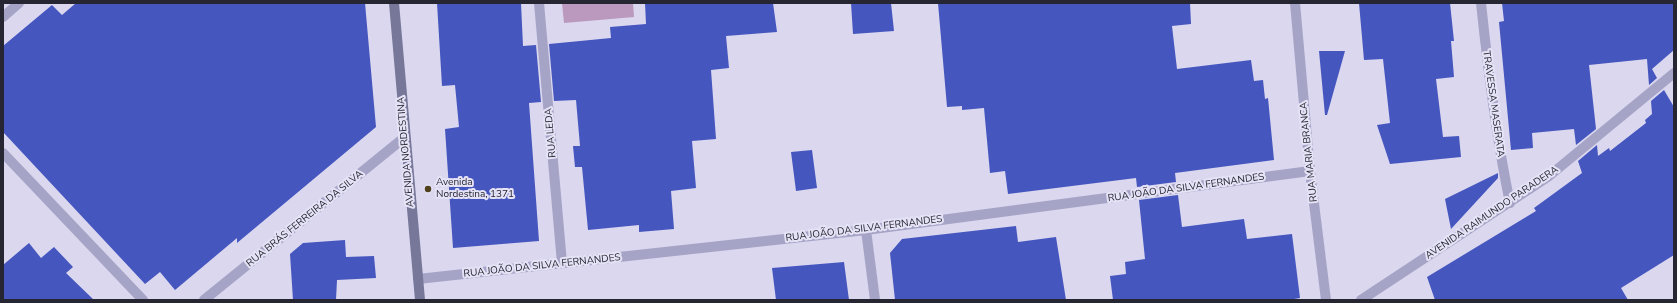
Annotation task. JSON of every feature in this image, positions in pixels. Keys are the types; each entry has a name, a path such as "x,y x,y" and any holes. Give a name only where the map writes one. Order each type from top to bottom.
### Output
{"main road":[{"name":"AVENIDA NORDESTINA","path":"394,3 420,300"}],"street":[{"path":"3,17 19,3"},
{"name":"RUA LEDA","path":"539,3 562,263"},
{"name":"RUA MARIA BRANCA","path":"1295,3 1310,171 1326,300"},
{"name":"TRAVESSA MASERATA","path":"1480,3 1500,157 1510,203"},
{"name":"AVENIDA RAIMUNDO PARADERA","path":"1361,300 1549,176 1674,73"},
{"name":"RUA BRÁS FERREIRA DA SILVA","path":"204,300 405,137"},
{"path":"3,154 143,300"},
{"name":"RUA JOÃO DA SILVA FERNANDES","path":"418,279 866,230 1310,171"},
{"path":"866,230 875,300"}],"shaded area":[{"path":"562,3 633,3 634,17 564,23"}],"building":[{"path":"76,3 365,3 376,127 237,243 237,238 175,290 160,272 145,284 3,132 3,46 52,5 62,15"},
{"path":"437,3 521,3 523,46 536,45 541,102 529,103 539,241 453,248 445,129 459,127 455,85 442,86"},
{"path":"645,3 773,3 777,32 726,36 729,68 711,70 716,139 692,141 696,188 671,191 674,229 639,232 639,225 588,230 582,167 575,167 573,146 580,146 576,100 554,101 549,44 611,38 610,27 646,24"},
{"path":"851,3 891,3 894,31 853,34"},
{"path":"938,3 1190,3 1191,24 1172,26 1177,69 1251,60 1254,81 1263,80 1265,99 1268,98 1274,160 1175,173 1176,182 1137,187 1136,178 1008,194 1005,171 990,173 984,108 962,110 962,106 947,107"},
{"path":"1359,3 1450,3 1454,41 1451,41 1454,77 1436,79 1443,137 1459,136 1461,157 1390,164 1377,125 1390,123 1383,59 1364,60"},
{"path":"1502,3 1674,3 1674,50 1652,69 1657,78 1649,85 1647,59 1589,65 1596,129 1576,145 1574,129 1532,133 1533,148 1511,150 1499,22 1504,21"},
{"path":"1319,51 1345,51 1327,115 1325,115"},
{"path":"1664,90 1674,107 1674,255 1621,288 1628,300 1435,300 1427,277 1536,211 1534,208 1582,173 1578,161 1597,145 1598,156 1609,148 1610,151 1646,123 1645,120 1652,114 1651,101"},
{"path":"812,150 817,188 796,191 791,152"},
{"path":"1498,173 1498,178 1451,229 1445,199"},
{"path":"1178,195 1182,227 1244,219 1247,239 1292,234 1300,298 1288,300 1113,300 1110,276 1126,274 1125,262 1145,259 1139,200"},
{"path":"1016,226 1018,242 1056,237 1066,300 895,300 890,253 902,239"},
{"path":"345,240 346,257 374,256 376,278 337,280 336,300 293,300 290,254 303,243"},
{"path":"29,243 41,258 54,247 73,267 66,273 94,300 3,300 3,265"},
{"path":"844,262 849,300 776,300 772,268"}],"place":[{"name":"Avenida Nordestina, 1371","path":"428,189"}]}
